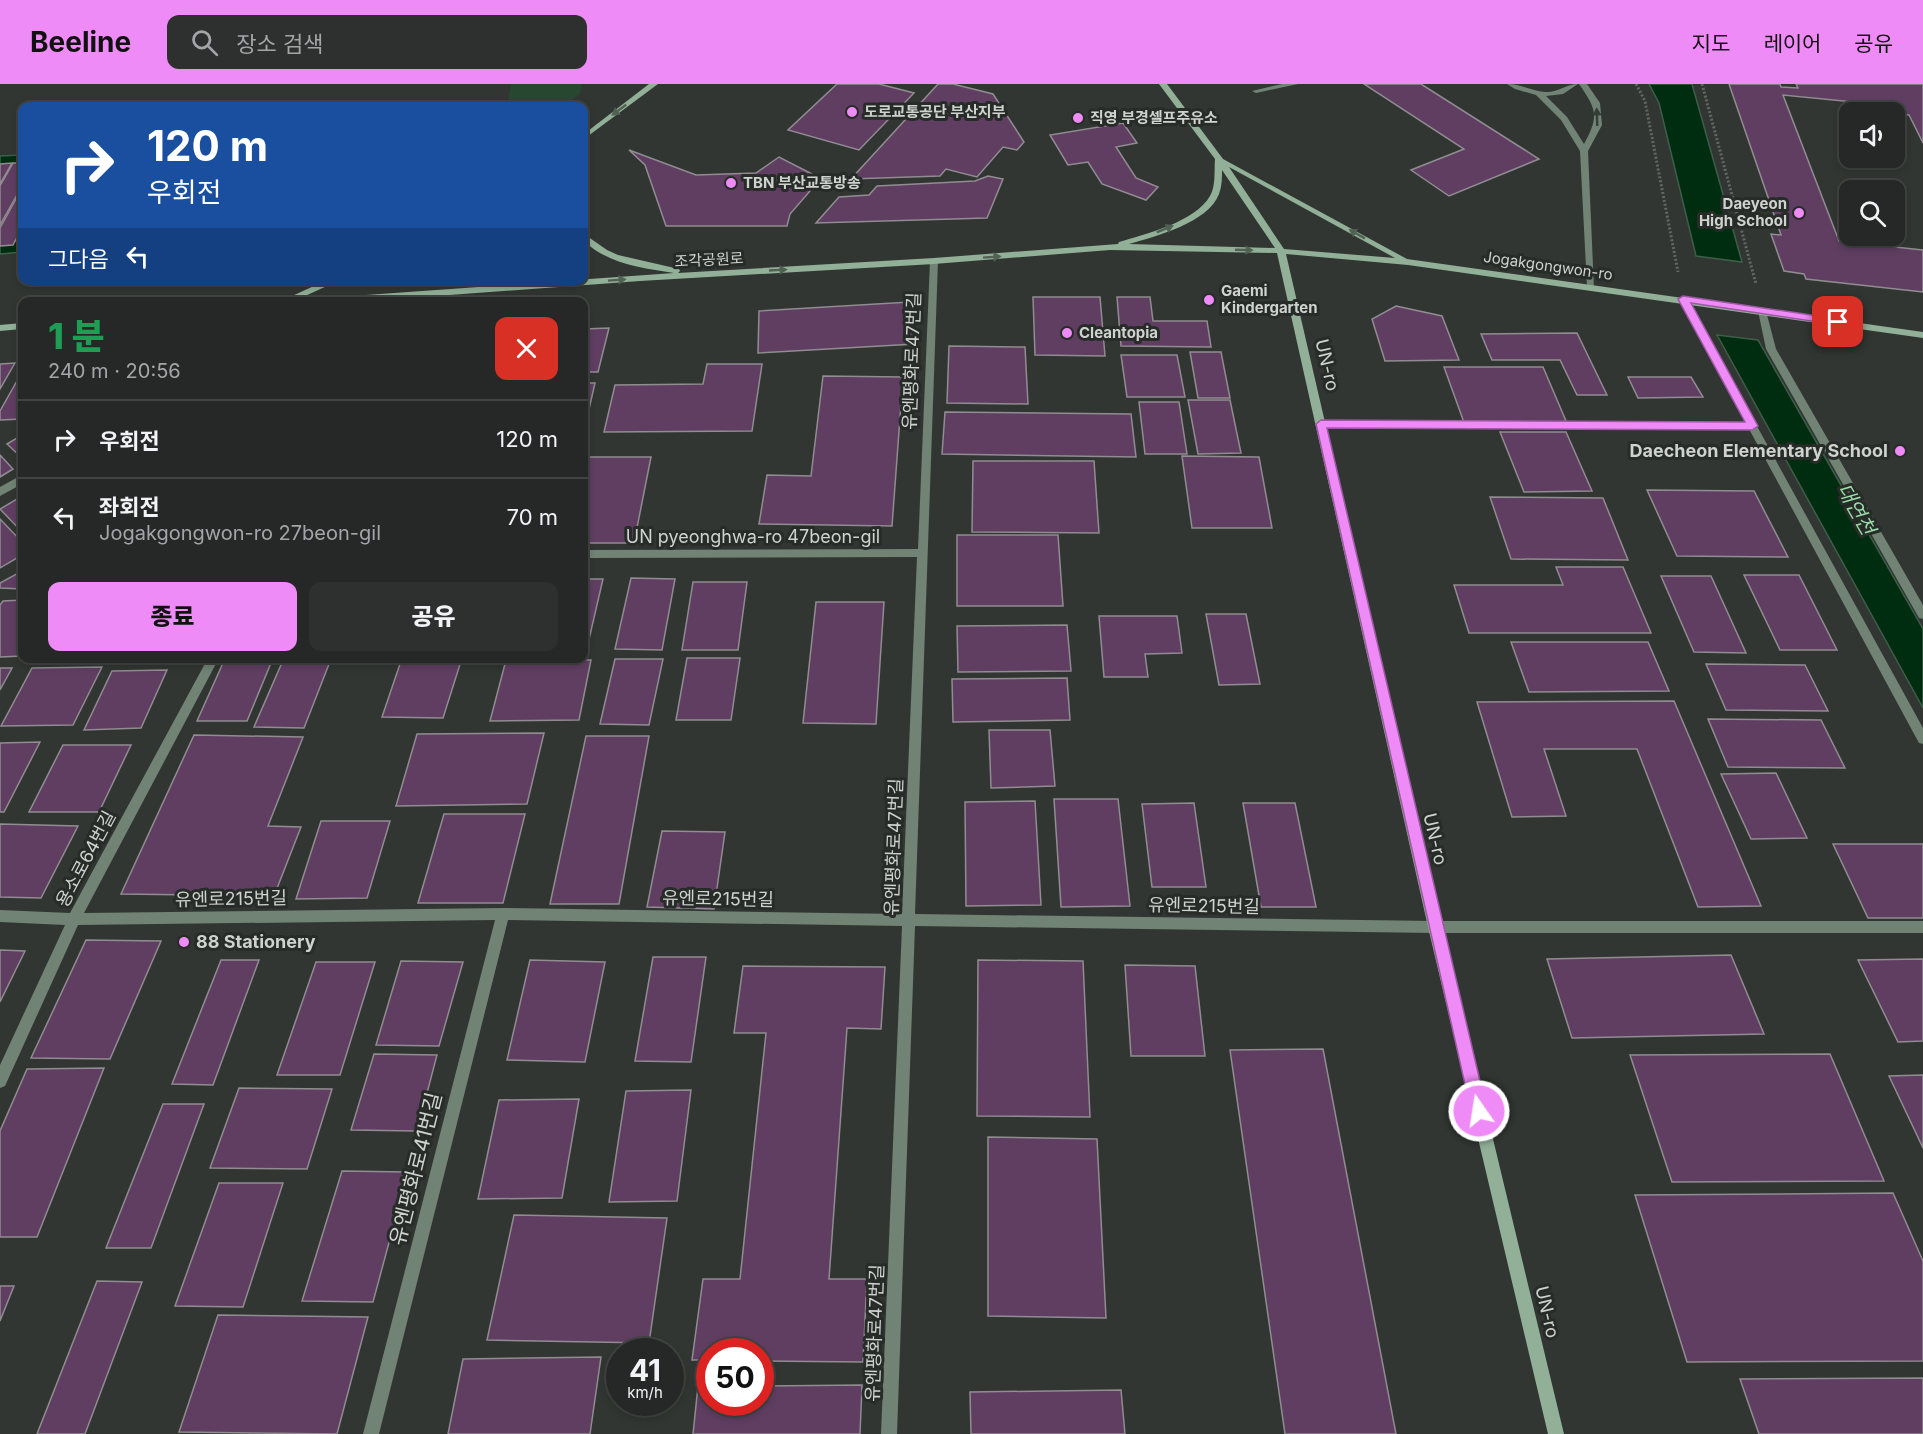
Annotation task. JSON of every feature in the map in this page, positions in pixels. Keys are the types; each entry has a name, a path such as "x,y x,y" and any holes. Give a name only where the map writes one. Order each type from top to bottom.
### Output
{"main road":[{"path":"588,134 654,84"},
{"path":"1163,84 1220,159 1281,251"},
{"path":"1110,248 1165,230 1195,216 1215,196 1220,159"},
{"path":"1220,159 1408,262"},
{"path":"588,242 625,262 698,274"},
{"name":"Jogakgongwon-ro","path":"1110,248 1281,251 1408,262 1683,299"},
{"name":"조각공원로","path":"588,283 1110,248"},
{"name":"UN-ro","path":"1281,251 1435,927 1556,1434"},
{"path":"294,297 324,285"},
{"name":"조각공원로","path":"402,297 556,285"},
{"path":"1683,299 1923,335"},
{"path":"0,328 18,326"}],"street":[{"path":"1256,91 1294,84"},
{"path":"1511,84 1538,93 1562,92 1574,84"},
{"path":"1583,84 1596,103 1598,125 1584,151"},
{"path":"1538,93 1564,119 1584,151 1591,287"},
{"name":"유엔평화로47번길","path":"889,1434 934,261"},
{"path":"1683,299 1923,739"},
{"path":"1762,311 1771,350 1923,615"},
{"path":"1321,424 1752,426"},
{"path":"0,492 18,482"},
{"name":"UN pyeonghwa-ro 47beon-gil","path":"588,554 923,553"},
{"name":"용소로64번길","path":"0,1082 74,919 211,663"},
{"name":"유엔로215번길","path":"0,916 74,919 503,914 1435,927 1923,927"},
{"name":"유엔평화로41번길","path":"371,1434 503,914"}],"path":[{"path":"1636,84 1645,101 1683,299"},
{"path":"1702,84 1762,311"}],"shaded area":[{"path":"511,84 582,84 580,94 568,102 508,102"},
{"path":"1649,84 1692,84 1742,262 1696,256 1659,103"},
{"path":"18,155 18,252 0,254 0,156"},
{"path":"1717,335 1758,340 1923,629 1923,708"}],"building":[{"name":"도로교통공단 부산지부","path":"837,84 879,84 914,93 859,150 788,130"},
{"path":"938,84 953,84 993,94 1024,142 1017,150 1003,147 977,177 946,169 940,176 851,179"},
{"path":"1364,84 1421,84 1539,159 1449,196 1411,170 1464,149"},
{"path":"1729,84 1780,84 1781,87 1798,88 1796,84 1923,84 1923,143 1909,115 1905,114 1905,102 1854,102 1783,95 1839,246 1886,246 1923,250 1923,292 1806,279 1804,274 1784,271 1771,234 1781,235"},
{"path":"1123,123 1137,143 1116,147 1136,178 1158,187 1146,200 1102,184 1088,162 1068,165 1050,135"},
{"name":"TBN 부산교통방송","path":"629,150 696,175 756,173 779,157 812,174 810,191 790,214 787,226 666,226 645,165"},
{"path":"12,163 0,184 0,164"},
{"path":"13,163 18,163 18,193 0,225 0,186"},
{"path":"988,176 1003,179 987,218 816,223 839,197 869,195 877,186 975,181"},
{"path":"18,195 18,236 13,245 0,246 0,228"},
{"path":"1033,297 1100,297 1105,356 1035,355"},
{"path":"1117,297 1150,297 1153,321 1207,321 1211,347 1121,346"},
{"path":"910,302 915,344 758,353 759,311"},
{"path":"1396,306 1442,316 1459,360 1385,361 1372,319"},
{"path":"609,328 598,372 588,372 588,329"},
{"path":"1577,333 1607,395 1577,395 1560,360 1492,360 1481,334"},
{"path":"949,346 1025,347 1028,404 947,403"},
{"path":"1190,352 1221,352 1230,398 1198,398"},
{"path":"1121,355 1177,355 1185,397 1127,397"},
{"path":"15,363 0,389 0,364"},
{"path":"707,364 762,364 752,431 604,432 615,385 703,384"},
{"path":"1444,367 1543,367 1569,428 1466,428"},
{"path":"823,376 903,377 892,526 759,524 767,475 811,476"},
{"path":"1628,377 1691,377 1703,397 1638,398"},
{"path":"18,379 18,419 0,420 0,411"},
{"path":"588,383 595,383 588,414"},
{"path":"1188,400 1230,400 1241,453 1198,454"},
{"path":"1139,402 1179,402 1187,454 1145,454"},
{"path":"945,412 1131,414 1136,457 942,454"},
{"path":"1500,432 1566,432 1592,491 1524,492"},
{"path":"18,437 18,454 7,444"},
{"path":"0,455 13,469 0,477"},
{"path":"1182,456 1259,457 1272,528 1192,528"},
{"path":"588,457 651,457 634,543 588,543"},
{"path":"973,461 1094,461 1099,533 972,532"},
{"path":"1647,490 1754,491 1788,557 1677,556"},
{"path":"1490,497 1603,498 1628,560 1511,559"},
{"path":"18,498 18,528 0,509"},
{"path":"0,519 18,538 18,557 0,568"},
{"path":"957,535 1058,535 1063,606 957,606"},
{"path":"1556,567 1623,567 1651,633 1469,633 1454,585 1563,585"},
{"path":"18,573 18,589 0,588 0,583"},
{"path":"1744,575 1799,575 1837,650 1780,650"},
{"path":"1661,576 1711,576 1746,653 1694,652"},
{"path":"631,578 675,579 662,650 615,649"},
{"path":"588,579 603,579 588,644"},
{"path":"693,582 747,582 738,650 682,650"},
{"path":"18,600 18,656 0,657 0,605 3,601"},
{"path":"816,602 884,602 876,724 803,723"},
{"path":"1206,614 1246,614 1260,684 1219,685"},
{"path":"1099,616 1177,616 1182,653 1145,654 1148,677 1104,677"},
{"path":"1067,625 1071,671 958,672 957,626"},
{"path":"1511,642 1648,642 1669,691 1529,692"},
{"path":"687,658 740,658 731,720 676,720"},
{"path":"615,659 663,659 649,725 600,724"},
{"path":"588,660 591,660 579,720 490,721 505,663 588,663"},
{"path":"223,663 271,663 247,721 197,721"},
{"path":"282,663 329,663 304,728 254,727"},
{"path":"400,663 460,663 443,718 382,717"},
{"path":"1706,664 1805,665 1828,711 1726,710"},
{"path":"102,667 73,725 1,726 32,668"},
{"path":"0,668 12,668 0,690"},
{"path":"167,670 141,728 84,730 112,671"},
{"path":"1067,678 1070,720 953,722 952,679"},
{"path":"1674,701 1761,906 1698,907 1637,749 1544,749 1566,816 1512,817 1477,702"},
{"path":"1708,719 1821,720 1845,768 1728,767"},
{"path":"989,730 1050,730 1055,786 991,788"},
{"path":"544,733 527,804 396,806 417,734"},
{"path":"194,735 303,737 268,826 301,827 274,896 121,894"},
{"path":"586,736 649,736 619,904 550,904"},
{"path":"40,742 4,812 0,812 0,743"},
{"path":"63,745 131,745 99,812 29,812"},
{"path":"1776,773 1807,838 1751,839 1721,774"},
{"path":"1054,799 1118,799 1130,906 1061,907"},
{"path":"1035,801 1041,905 966,906 965,802"},
{"path":"1194,803 1206,887 1152,887 1142,804"},
{"path":"1243,803 1295,803 1316,907 1261,907"},
{"path":"444,814 525,814 503,903 418,903"},
{"path":"321,821 390,821 367,898 296,899"},
{"path":"0,824 78,826 41,898 0,897"},
{"path":"662,831 725,832 714,909 647,907"},
{"path":"1833,844 1923,844 1923,918 1868,918"},
{"path":"86,940 161,941 110,1059 31,1058"},
{"path":"0,950 25,951 0,1002"},
{"path":"1731,955 1764,1034 1572,1038 1547,959"},
{"path":"653,957 706,957 691,1062 635,1061"},
{"path":"1923,959 1923,1041 1898,1042 1858,960"},
{"path":"221,960 259,960 213,1085 172,1084"},
{"path":"530,960 605,962 585,1062 507,1060"},
{"path":"978,960 1083,961 1090,1117 977,1116"},
{"path":"401,961 463,962 439,1046 376,1045"},
{"path":"316,962 375,962 340,1075 277,1075"},
{"path":"1125,965 1195,966 1205,1056 1131,1056"},
{"path":"743,966 885,967 881,1029 847,1028 829,1279 867,1279 863,1362 774,1361 774,1338 696,1338 696,1360 692,1360 703,1279 740,1279 766,1033 734,1033"},
{"path":"1323,1049 1396,1434 1285,1434 1230,1050"},
{"path":"374,1054 437,1055 417,1131 351,1130"},
{"path":"1830,1054 1884,1181 1672,1182 1630,1055"},
{"path":"104,1068 37,1237 0,1237 0,1131 27,1069"},
{"path":"1923,1075 1923,1148 1889,1076"},
{"path":"239,1088 332,1089 307,1169 210,1168"},
{"path":"691,1090 677,1201 609,1202 626,1091"},
{"path":"579,1099 562,1198 478,1199 499,1100"},
{"path":"163,1104 204,1104 151,1248 106,1248"},
{"path":"988,1137 1097,1139 1106,1318 988,1316"},
{"path":"342,1171 408,1172 373,1302 302,1301"},
{"path":"219,1183 283,1183 243,1307 175,1306"},
{"path":"1893,1193 1923,1261 1923,1361 1687,1362 1635,1195"},
{"path":"514,1215 667,1218 650,1338 606,1338 606,1342 487,1340"},
{"path":"97,1281 142,1282 85,1434 37,1434"},
{"path":"0,1286 14,1286 0,1321"},
{"path":"218,1315 368,1317 337,1434 179,1432"},
{"path":"601,1357 590,1434 448,1434 463,1359"},
{"path":"1923,1378 1923,1434 1759,1434 1740,1379"},
{"path":"862,1385 860,1434 693,1434 696,1405 696,1416 774,1416 774,1386"},
{"path":"1121,1390 1125,1434 971,1434 970,1392"}],"place":[{"name":"도로교통공단 부산지부","path":"852,112"},
{"name":"직영 부경셀프주유소","path":"1078,118"},
{"name":"TBN 부산교통방송","path":"731,183"},
{"name":"Daeyeon High School","path":"1799,213"},
{"name":"Gaemi Kindergarten","path":"1209,300"},
{"name":"Cleantopia","path":"1067,333"},
{"name":"Daecheon Elementary School","path":"1900,451"},
{"name":"88 Stationery","path":"184,942"}],"route":[{"path":"1479,1111 1321,424 1752,426 1683,299 1838,322"}],"water label":[{"name":"대연천","path":"1856,509"}]}
